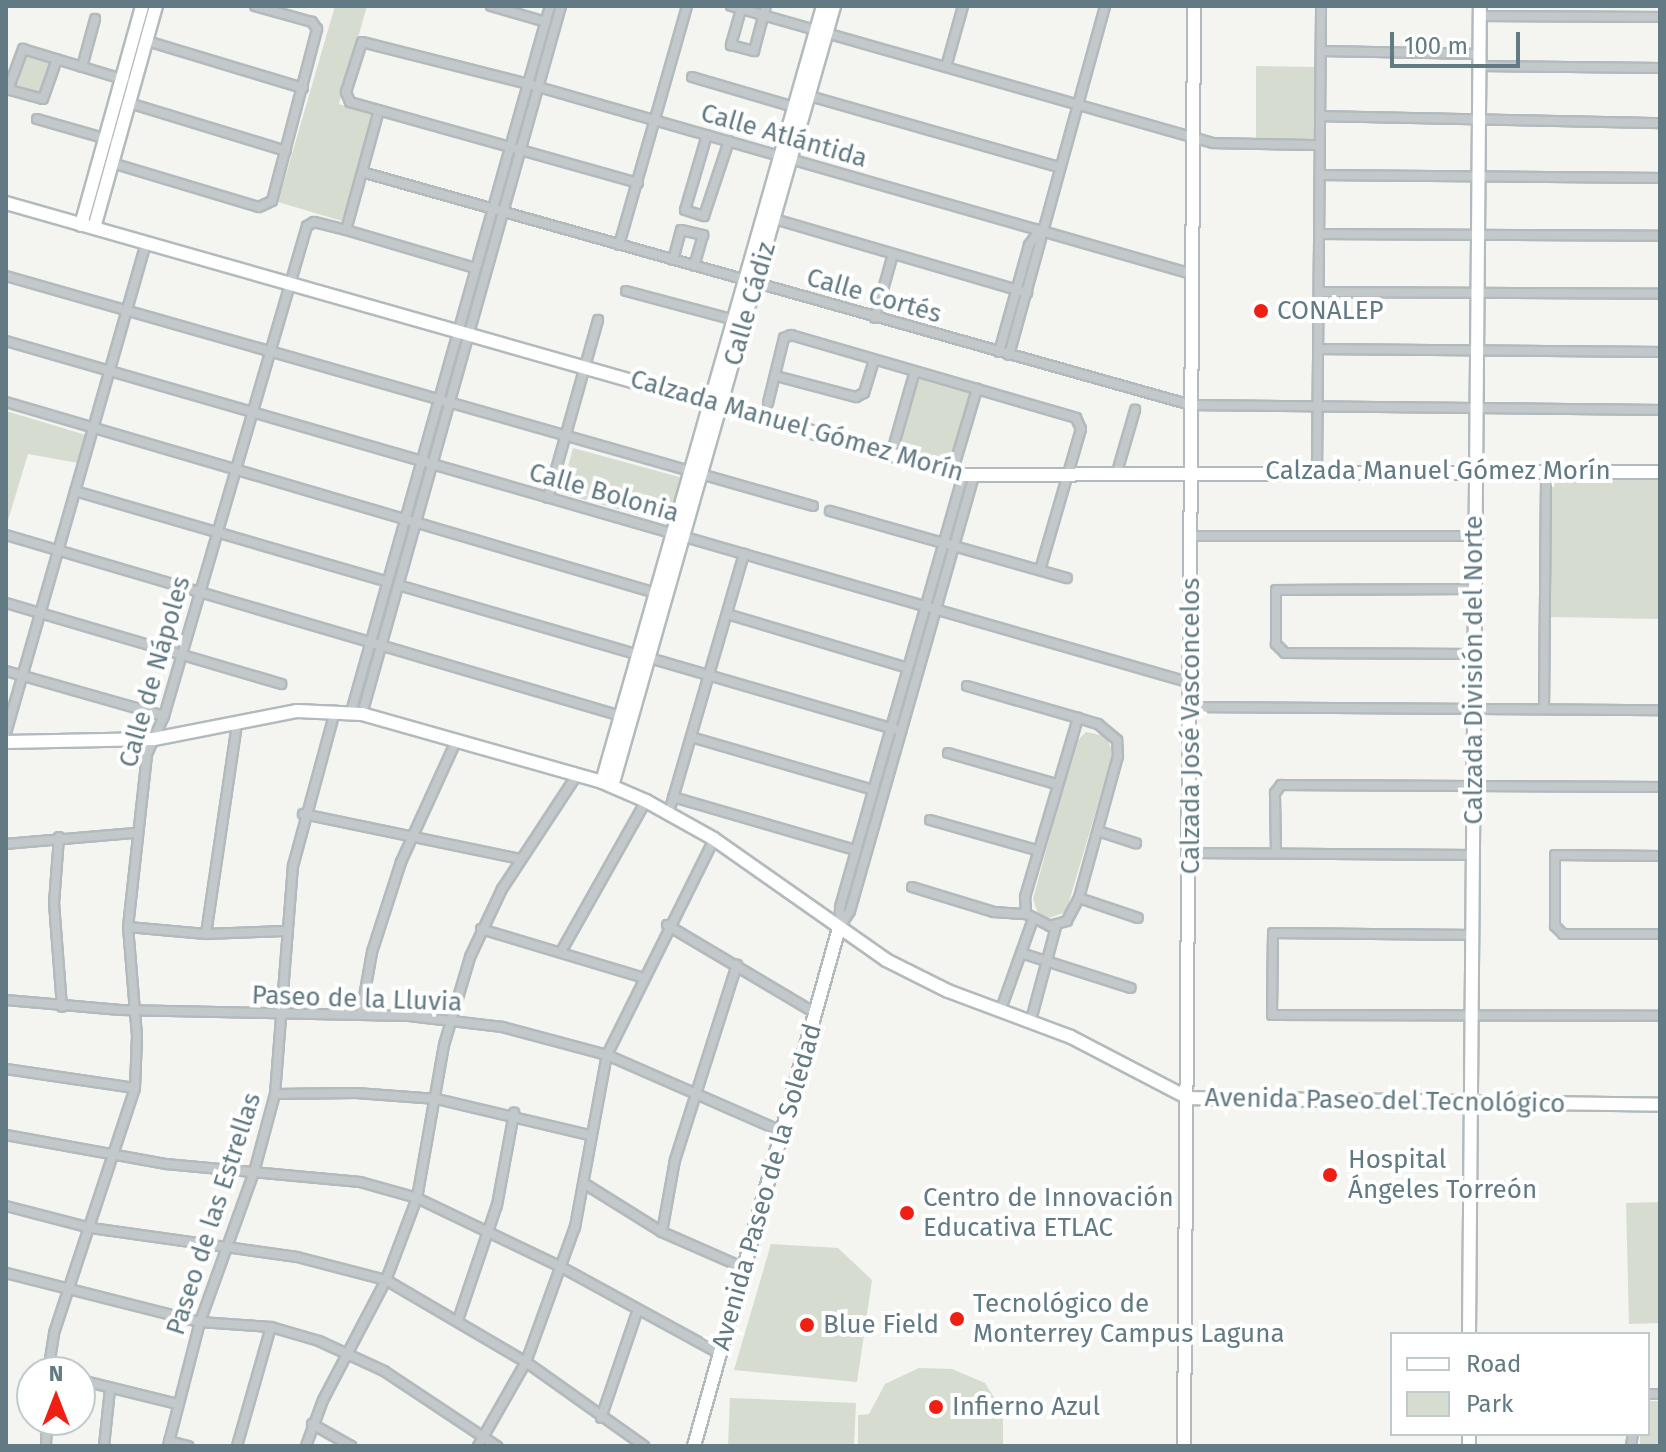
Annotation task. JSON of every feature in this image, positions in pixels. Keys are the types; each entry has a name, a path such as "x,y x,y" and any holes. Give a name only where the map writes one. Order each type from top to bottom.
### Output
{"main road":[{"path":"88,227 128,81 142,6"},
{"path":"88,227 112,163 112,140 129,103 128,81 147,41 156,6"},
{"name":"Calle Cádiz","path":"607,784 804,94 821,32 823,6"},
{"name":"Calle Cádiz","path":"821,32 834,6"},
{"name":"Calzada José Vasconcelos","path":"1184,1446 1194,6"},
{"name":"Calzada División del Norte","path":"1469,1332 1480,11"},
{"name":"Calle Cádiz","path":"786,157 794,107 804,94"},
{"name":"Calzada Manuel Gómez Morín","path":"6,203 963,474 1660,472"},
{"name":"Calle Cádiz","path":"716,404 734,320 751,282"},
{"name":"Calle Cádiz","path":"607,784 621,716 643,656 656,593 678,535"},
{"name":"Avenida Paseo del Tecnológico","path":"6,742 154,739 297,711 356,713 457,738 607,784 646,801 714,839 839,928 915,976 1031,1020 1107,1054 1188,1098 1660,1105"},
{"name":"Avenida Paseo de la Soledad","path":"694,1446 839,928"}],"street":[{"path":"112,163 259,207 272,201 303,88 316,24 255,6"},
{"path":"491,6 546,22"},
{"path":"427,463 450,403 475,268 550,6"},
{"path":"356,713 381,645 398,585 439,400 503,213 561,6"},
{"path":"619,245 687,6"},
{"path":"731,6 765,11 821,32 1213,143 1320,145"},
{"path":"1009,355 1027,293 1040,230 1105,6"},
{"path":"1317,471 1321,6"},
{"path":"946,67 961,7"},
{"path":"742,8 731,45 754,51 765,11"},
{"path":"1480,11 1660,17"},
{"path":"82,67 95,19"},
{"name":"Calle Atlántida","path":"379,110 346,98 365,40 1192,274"},
{"path":"147,41 303,88"},
{"path":"57,59 43,99 7,90 20,50 57,59 128,81"},
{"path":"1321,51 1660,68"},
{"path":"692,77 794,107"},
{"path":"804,94 1059,167"},
{"path":"129,103 286,151"},
{"path":"475,268 346,230 379,110 638,183"},
{"path":"1320,116 1660,123"},
{"path":"37,119 112,140"},
{"path":"707,135 685,210 707,216 729,141"},
{"name":"Calle Cortés","path":"362,172 1191,405 1660,410"},
{"path":"1320,175 1660,178"},
{"path":"769,218 1027,293"},
{"name":"Calle de Nápoles","path":"52,1356 68,1289 116,1156 135,1088 128,927 135,833 154,739 164,716 269,350 310,223 346,230"},
{"path":"673,260 681,230 703,235 694,266"},
{"path":"999,352 1029,245 1040,230"},
{"path":"1319,234 1660,236"},
{"path":"6,733 146,243"},
{"path":"875,318 893,254"},
{"path":"6,276 813,506"},
{"path":"626,291 734,320"},
{"path":"1319,292 1660,294"},
{"path":"548,498 598,320"},
{"path":"768,403 787,336 1076,418 1081,429 1040,570"},
{"name":"Calle Bolonia","path":"6,341 1191,683"},
{"path":"1318,349 1660,352"},
{"path":"776,376 856,397 864,393 874,360"},
{"path":"891,455 915,371"},
{"path":"963,474 977,389"},
{"path":"6,402 656,593"},
{"path":"1117,472 1135,410"},
{"path":"1544,709 1546,472"},
{"name":"Avenida Paseo de la Soledad","path":"839,928 856,850 963,474"},
{"name":"Avenida Paseo de la Soledad","path":"839,928 850,911 954,546 963,474"},
{"path":"75,491 388,582"},
{"path":"830,511 1067,578"},
{"path":"356,713 388,582 411,522"},
{"path":"6,535 621,716"},
{"path":"1192,536 1475,536"},
{"path":"669,812 744,554"},
{"path":"398,585 901,731"},
{"path":"1473,654 1285,653 1276,644 1276,590 1474,589"},
{"path":"6,603 281,684"},
{"path":"727,614 908,668"},
{"path":"6,671 164,716"},
{"path":"967,686 1107,728 1119,748 1079,898 1067,921 1056,927 1031,1020"},
{"path":"1191,707 1660,710"},
{"name":"Paseo de las Estrellas","path":"169,1444 200,1322 254,1172 275,1094 284,931 303,814 335,710"},
{"path":"1001,1009 1021,953 1029,917 1025,897 1036,850 1078,718"},
{"path":"206,934 237,724"},
{"path":"691,737 873,790"},
{"path":"361,1014 372,952 411,833 457,738"},
{"path":"948,753 1056,784"},
{"path":"306,1446 312,1424 386,1280 417,1198 449,1021 481,929 520,859 577,775"},
{"path":"1276,853 1275,793 1281,785 1660,787"},
{"path":"673,797 856,850"},
{"path":"562,950 646,801"},
{"path":"303,814 411,833 520,859"},
{"path":"930,820 1036,850"},
{"path":"1098,831 1136,843"},
{"path":"6,844 59,837 135,833"},
{"path":"59,837 54,903 62,1007"},
{"path":"478,1446 526,1362 561,1267 585,1184 589,1135 607,1055 641,977 714,839"},
{"path":"1190,853 1472,855"},
{"path":"1660,856 1555,855 1555,926 1563,934 1660,934"},
{"path":"912,887 994,912 1029,917 1056,927"},
{"path":"1079,898 1138,918"},
{"path":"667,925 817,1015"},
{"path":"128,927 206,934 284,931"},
{"path":"481,929 562,950 641,977"},
{"path":"1471,935 1273,933 1272,1015 1660,1016"},
{"path":"1021,953 1131,988"},
{"path":"662,1232 670,1179 697,1096 705,1055 737,965"},
{"name":"Paseo de la Lluvia","path":"6,1000 62,1007 133,1010 280,1015 361,1014 449,1021 539,1035 607,1055 783,1132"},
{"path":"6,1069 135,1088"},
{"path":"275,1094 356,1093 437,1099 514,1113 589,1135"},
{"path":"458,1320 506,1172 514,1113"},
{"path":"6,1135 116,1156 360,1182 417,1198 561,1267 637,1312 719,1353"},
{"path":"585,1184 662,1232 744,1268"},
{"path":"6,1206 91,1228 227,1246 347,1267 386,1280 526,1362 644,1446"},
{"path":"6,1273 200,1322 271,1327 349,1353 497,1446"},
{"path":"601,1418 637,1312"},
{"path":"237,1446 271,1327"},
{"path":"96,1385 178,1404"},
{"path":"104,1446 110,1389"},
{"path":"312,1424 351,1446"},
{"path":"169,1444 188,1446"}],"green space":[{"path":"335,6 367,6 339,104 373,114 342,221 278,202"},
{"path":"23,49 52,57 41,93 13,85"},
{"path":"1256,66 1317,67 1316,142 1256,143"},
{"path":"917,374 974,390 952,470 893,453"},
{"path":"6,411 86,435 78,463 28,454 6,527"},
{"path":"573,448 683,478 670,524 561,493"},
{"path":"1549,476 1660,480 1660,619 1550,617"},
{"path":"1086,732 1106,736 1113,753 1066,912 1046,919 1038,914 1033,899 1075,743"},
{"path":"1660,1202 1660,1323 1629,1324 1626,1203"},
{"name":"Blue Field","path":"771,1244 838,1248 872,1280 857,1382 734,1370"},
{"name":"Infierno Azul","path":"919,1368 952,1369 985,1383 1003,1412 1003,1446 858,1446 858,1415 869,1414 885,1384"},
{"path":"730,1398 856,1403 854,1446 728,1446"},
{"path":"1650,1401 1660,1401 1660,1446 1640,1446 1640,1436 1650,1436"}],"place":[{"name":"CONALEP","path":"1261,311"},
{"name":"Hospital Ángeles Torreón","path":"1330,1175"},
{"name":"Centro de Innovación Educativa ETLAC","path":"907,1213"},
{"name":"Tecnológico de Monterrey Campus Laguna","path":"957,1319"},
{"name":"Blue Field","path":"807,1325"},
{"name":"Infierno Azul","path":"936,1407"}]}
